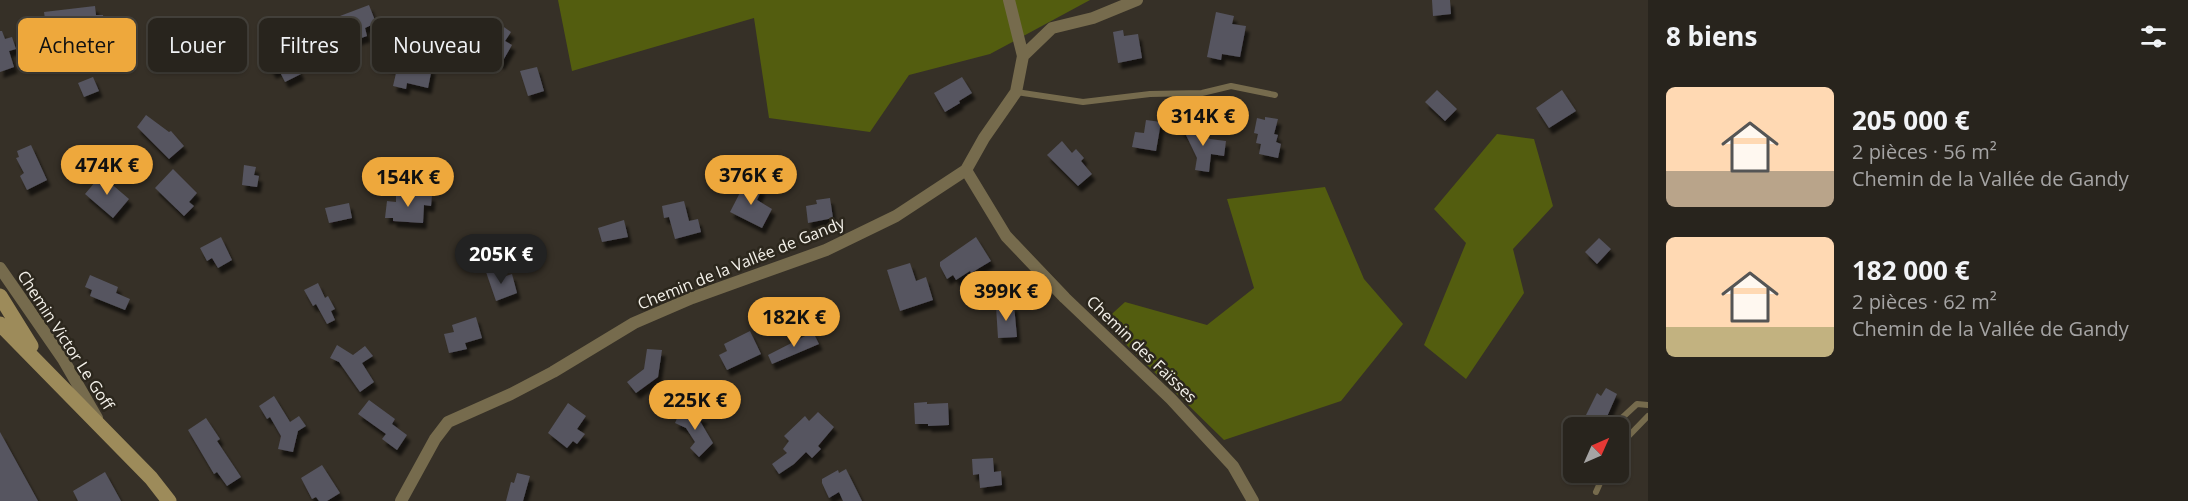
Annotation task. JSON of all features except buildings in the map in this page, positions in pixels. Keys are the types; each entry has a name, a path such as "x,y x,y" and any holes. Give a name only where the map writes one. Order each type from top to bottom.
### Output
{"street":[{"path":"966,170 984,138 1016,92 1023,56 1009,0"},
{"path":"1023,56 1052,28 1093,18 1137,0"},
{"name":"Chemin de la Vallée de Gandy","path":"401,501 435,438 448,422 522,388 634,323 692,298 836,245 896,216 966,170"},
{"name":"Chemin des Faïsses","path":"966,170 1006,236 1065,298 1171,399 1233,466 1253,501"},
{"name":"Chemin Victor Le Goff","path":"0,268 63,359 104,430"},
{"path":"0,296 46,369"},
{"path":"0,324 151,478 169,501"}],"lane":[{"path":"1016,92 1083,102 1150,94 1202,93 1231,86 1275,95"},
{"path":"1623,417 1637,404 1648,405"},
{"path":"1629,436 1648,416"},
{"path":"1596,492 1600,483"}],"green space":[{"path":"558,0 1090,0 990,54 909,75 870,132 769,118 754,18 572,71"},
{"path":"1497,134 1534,139 1553,206 1513,249 1524,293 1466,379 1424,345 1466,243 1434,209"},
{"path":"1325,187 1364,279 1403,324 1341,401 1224,440 1103,322 1125,302 1207,325 1254,288 1227,199"}]}
